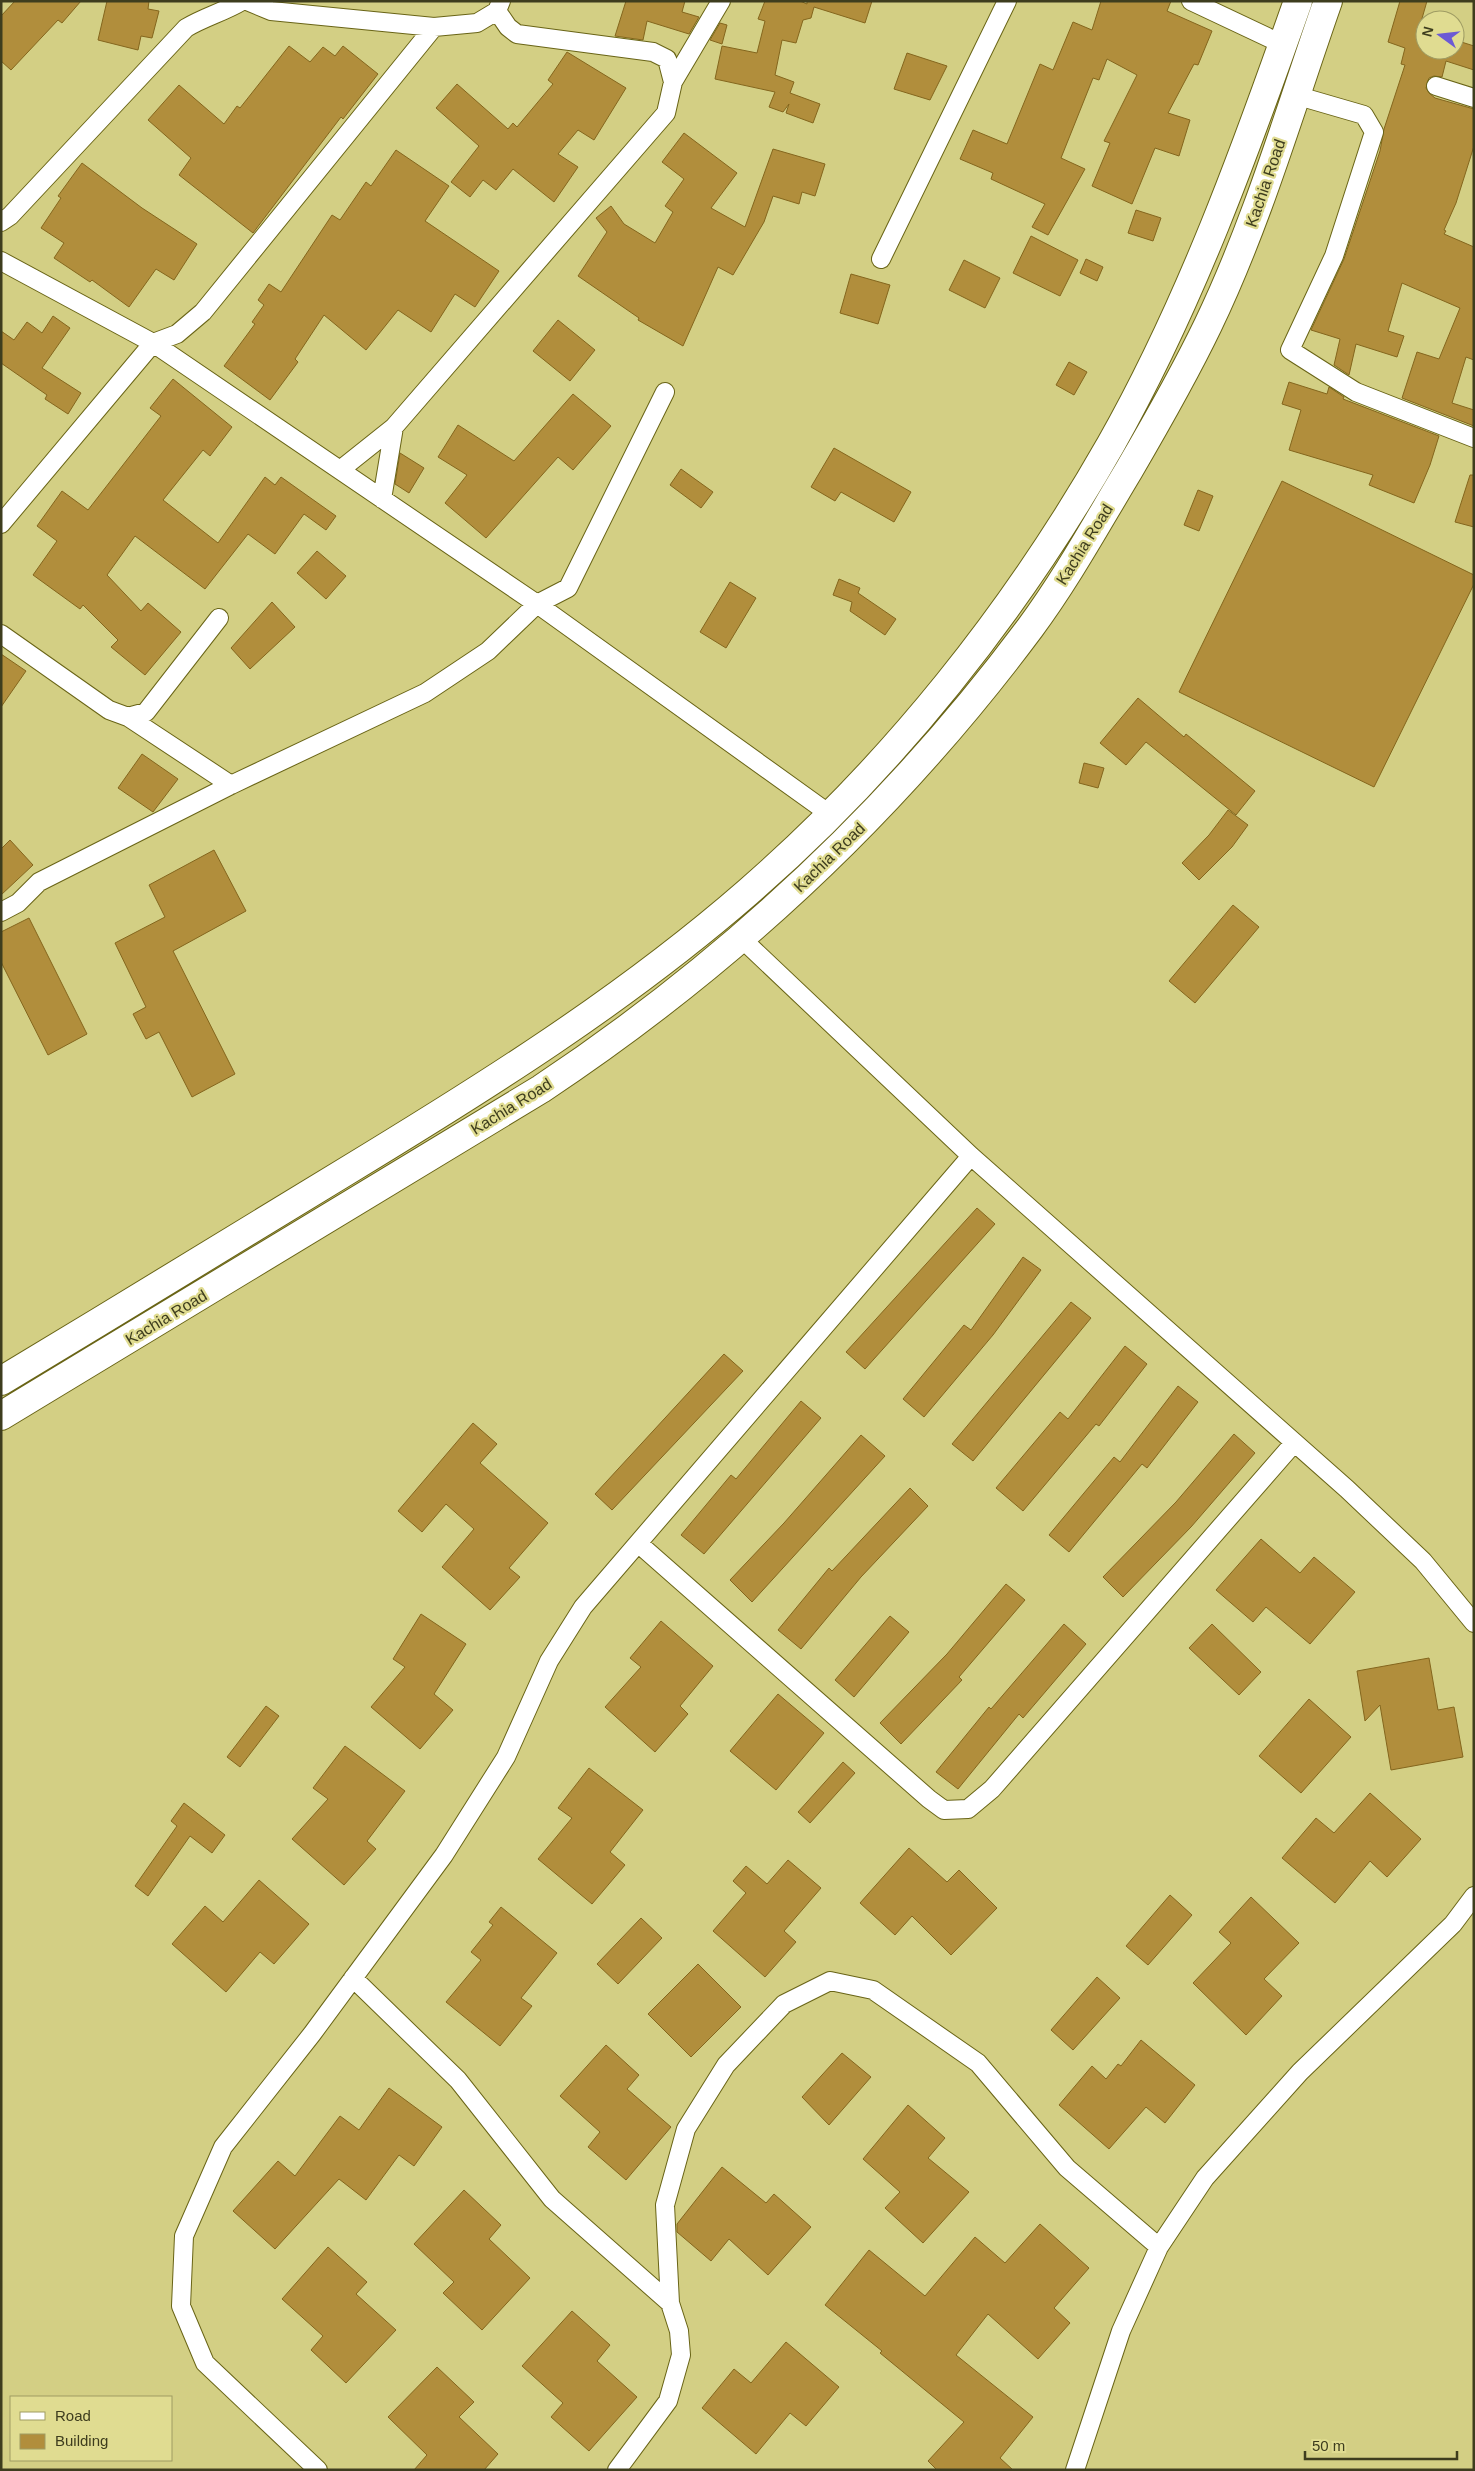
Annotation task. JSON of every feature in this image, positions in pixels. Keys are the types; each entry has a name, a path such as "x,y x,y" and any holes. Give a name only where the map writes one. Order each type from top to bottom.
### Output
{"highway":[{"name":"Kachia Road","path":"1,1382 465,1099 551,1042 621,993 748,892 861,785 906,733 1016,594 1110,446 1155,362 1202,257 1298,1"},
{"name":"Kachia Road","path":"1,1416 540,1089 605,1046 741,938 806,880 916,768 1031,626 1082,552 1172,397 1209,322 1240,252 1328,1"}],"street":[{"path":"1,222 10,216 186,28 201,18 225,11 242,1"},
{"path":"247,1 271,10 434,27 477,23 499,6 508,28 517,34 653,52 667,59 673,82"},
{"path":"340,470 394,427 666,113 673,82 721,1"},
{"path":"881,259 1007,1"},
{"path":"1191,1 1282,44"},
{"path":"1,524 153,343 178,334 203,312 434,27"},
{"path":"1436,86 1474,98"},
{"path":"1296,95 1364,115 1374,132 1334,256 1290,350 1356,392 1474,438"},
{"path":"1,261 153,343 537,604 831,814"},
{"path":"1,912 18,903 39,882 231,785 426,693 488,651 537,604 568,588 664,392"},
{"path":"382,499 394,427"},
{"path":"128,717 146,712 219,618"},
{"path":"1,634 109,710 128,717 231,785"},
{"path":"741,938 971,1156 1294,1443 1423,1561 1474,1623"},
{"path":"318,2470 205,2363 181,2306 184,2236 222,2147 353,1978 444,1854 506,1757 549,1661 584,1607 971,1156"},
{"path":"639,1544 929,1799 944,1810 968,1810 992,1789 1294,1443"},
{"path":"1075,2470 1121,2331 1159,2247 1205,2178 1293,2079 1453,1924 1474,1896"},
{"path":"353,1978 458,2080 552,2199 670,2303"},
{"path":"617,2470 668,2401 681,2356 679,2331 670,2303 665,2205 686,2129 726,2065 784,2004 830,1981 873,1990 978,2063 1067,2168 1159,2247"}],"building":[{"path":"15,1 81,1 62,23 58,20 11,70 1,61 1,16"},
{"path":"107,1 149,1 148,9 159,11 152,38 141,36 138,50 98,40"},
{"path":"626,1 685,1 682,12 699,17 689,34 647,21 643,40 615,36"},
{"path":"765,1 800,1 807,4 807,1 872,1 865,23 814,7 811,18 803,20 796,43 782,40 775,75 794,82 790,93 820,104 813,123 786,113 789,104 783,112 769,107 775,92 715,79 722,46 757,53 765,21 758,19"},
{"path":"1101,1 1171,1 1167,11 1212,31 1198,65 1194,64 1168,113 1190,120 1179,156 1155,148 1132,204 1092,186 1110,143 1104,141 1137,75 1107,59 1099,80 1093,78 1061,158 1085,169 1048,235 1032,227 1045,204 991,179 993,173 960,159 973,130 1007,144 1040,64 1053,70 1073,22 1092,30"},
{"path":"1400,1 1427,1 1424,10 1415,10 1415,60 1465,60 1465,43 1474,46 1474,70 1446,61 1442,77 1434,76 1429,78 1426,88 1435,98 1474,109 1474,146 1444,234 1474,247 1474,360 1466,357 1452,403 1474,410 1474,426 1402,398 1417,352 1439,359 1460,308 1402,283 1388,331 1404,336 1397,357 1356,344 1349,375 1334,365 1340,339 1311,330 1344,259 1380,151 1384,129 1405,65 1401,64 1405,48 1388,42"},
{"path":"720,23 727,25 722,44 710,40"},
{"path":"289,46 310,62 323,47 335,56 343,46 378,74 343,119 341,117 253,233 179,175 191,158 148,120 179,85 224,124 237,106 240,108"},
{"path":"567,52 626,88 594,140 578,130 558,154 578,167 554,202 513,169 496,190 483,180 470,197 451,182 479,146 436,108 457,84 508,129 513,123 517,127 553,84 548,80"},
{"path":"907,53 947,66 930,100 894,89"},
{"path":"684,133 737,173 711,208 745,227 773,149 825,164 815,196 802,192 799,204 773,196 764,222 733,275 718,267 683,346 638,320 639,318 578,276 607,232 596,218 611,206 624,224 655,243 673,212 665,206 684,179 662,162"},
{"path":"396,150 449,186 425,221 499,271 475,307 455,294 431,332 398,310 366,350 324,315 295,359 298,362 270,400 224,366 255,324 252,322 264,305 258,300 269,284 281,292 332,215 340,220 366,182 371,186"},
{"path":"82,163 142,208 197,244 174,280 156,269 129,307 92,280 90,282 54,258 64,243 41,228 61,198 58,196"},
{"path":"1136,210 1161,218 1153,241 1128,233"},
{"path":"1031,236 1078,260 1060,296 1013,273"},
{"path":"1086,259 1103,267 1097,281 1080,273"},
{"path":"964,260 1000,278 985,308 949,290"},
{"path":"851,274 890,285 878,324 840,313"},
{"path":"53,316 70,328 42,368 81,393 68,414 45,399 47,395 1,363 1,331 14,340 27,322 42,333"},
{"path":"558,320 595,350 570,381 533,351"},
{"path":"1069,362 1087,372 1074,395 1056,385"},
{"path":"173,379 232,427 210,456 203,450 163,500 218,543 265,477 275,485 281,477 336,516 326,530 304,514 275,554 248,534 205,589 135,536 107,575 141,611 148,603 181,632 145,675 111,647 118,640 83,605 80,609 33,575 57,541 37,526 62,491 88,510 161,416 150,408"},
{"path":"1289,382 1327,394 1329,387 1344,397 1343,399 1439,436 1430,465 1414,503 1369,485 1373,475 1289,450 1301,410 1282,404"},
{"path":"573,394 611,426 573,470 558,457 486,538 445,503 467,475 438,457 458,425 514,461"},
{"path":"834,448 911,492 894,522 841,492 835,501 811,487"},
{"path":"400,453 424,468 409,493 395,484"},
{"path":"681,469 713,492 701,508 670,485"},
{"path":"1470,475 1474,475 1474,527 1455,522"},
{"path":"1282,481 1474,575 1474,584 1374,787 1179,692"},
{"path":"1198,490 1213,496 1199,531 1184,525"},
{"path":"317,551 346,576 326,599 297,573"},
{"path":"839,579 860,588 858,593 896,619 885,635 850,611 852,602 833,595"},
{"path":"730,582 756,598 726,648 700,632"},
{"path":"272,602 295,627 250,669 231,648"},
{"path":"1,654 26,671 1,707"},
{"path":"1138,698 1184,737 1186,734 1255,791 1236,815 1146,742 1126,765 1100,743"},
{"path":"142,754 178,779 153,812 118,788"},
{"path":"1084,763 1104,768 1098,788 1079,783"},
{"path":"1228,810 1248,825 1232,847 1199,880 1182,863 1209,835"},
{"path":"10,840 33,865 1,895 1,849"},
{"path":"214,850 246,911 173,951 235,1074 192,1097 159,1032 146,1039 133,1014 146,1007 115,943 165,917 149,885"},
{"path":"1233,905 1259,927 1195,1003 1169,981"},
{"path":"29,918 87,1034 48,1055 1,962 1,932"},
{"path":"977,1208 995,1224 865,1369 846,1352"},
{"path":"1023,1257 1041,1270 993,1335 924,1417 903,1399 964,1325 971,1330"},
{"path":"1071,1302 1091,1318 973,1461 952,1444"},
{"path":"1125,1346 1147,1364 1099,1426 1096,1424 1023,1511 996,1488 1060,1412 1068,1419"},
{"path":"724,1354 743,1371 612,1510 595,1494"},
{"path":"1178,1386 1198,1402 1147,1468 1142,1464 1069,1552 1049,1535 1114,1457 1120,1462"},
{"path":"801,1401 821,1418 704,1554 681,1535 731,1475 736,1479"},
{"path":"473,1423 497,1444 480,1463 548,1523 509,1568 520,1577 490,1610 442,1567 474,1529 446,1504 422,1532 398,1511"},
{"path":"1234,1434 1255,1453 1191,1527 1123,1597 1103,1577 1176,1502"},
{"path":"861,1435 885,1456 752,1602 730,1580 784,1523"},
{"path":"910,1488 928,1506 861,1577 801,1649 778,1630 829,1568 832,1571"},
{"path":"1261,1539 1300,1573 1314,1557 1355,1592 1310,1644 1266,1607 1253,1622 1216,1590"},
{"path":"1006,1584 1025,1600 959,1677 962,1680 901,1744 880,1723 947,1654"},
{"path":"421,1614 466,1644 434,1694 453,1710 420,1749 371,1707 405,1667 393,1659"},
{"path":"890,1616 909,1632 854,1697 835,1680"},
{"path":"661,1621 713,1666 680,1706 688,1714 655,1752 605,1707 641,1667 630,1658"},
{"path":"1064,1624 1086,1644 1023,1718 1019,1714 958,1789 936,1772 989,1707 991,1709"},
{"path":"1212,1624 1261,1672 1239,1695 1189,1648"},
{"path":"1429,1658 1438,1710 1454,1707 1463,1757 1391,1770 1380,1705 1365,1721 1357,1671"},
{"path":"778,1694 824,1733 776,1790 730,1751"},
{"path":"1309,1699 1351,1737 1301,1793 1259,1756"},
{"path":"266,1706 279,1716 240,1767 227,1757"},
{"path":"345,1746 405,1791 367,1841 376,1849 344,1885 292,1839 328,1799 313,1788"},
{"path":"843,1762 855,1773 810,1823 798,1812"},
{"path":"589,1768 643,1810 610,1852 625,1865 592,1904 538,1859 572,1818 558,1808"},
{"path":"1370,1793 1421,1839 1387,1877 1370,1861 1335,1903 1282,1858 1316,1818 1334,1833"},
{"path":"184,1803 225,1835 212,1853 190,1836 148,1896 135,1886 177,1826 171,1821"},
{"path":"909,1848 947,1882 959,1870 997,1908 951,1955 912,1916 895,1935 860,1903"},
{"path":"788,1860 821,1888 784,1931 796,1942 765,1977 713,1931 746,1893 733,1881 746,1866 767,1884"},
{"path":"259,1880 309,1924 274,1964 260,1952 226,1992 172,1944 205,1906 223,1922"},
{"path":"1170,1895 1192,1915 1148,1965 1126,1946"},
{"path":"1251,1897 1299,1943 1264,1979 1282,1996 1246,2035 1193,1983 1231,1943 1219,1932"},
{"path":"501,1907 557,1953 521,1998 532,2006 500,2046 446,2002 481,1960 471,1952 493,1925 489,1922"},
{"path":"641,1918 662,1938 618,1984 597,1964"},
{"path":"698,1964 741,2007 691,2057 648,2014"},
{"path":"1097,1977 1120,1998 1073,2050 1051,2030"},
{"path":"1141,2040 1195,2085 1165,2123 1146,2107 1109,2149 1059,2105 1092,2066 1106,2079 1118,2064 1121,2066"},
{"path":"606,2045 639,2075 627,2089 671,2127 626,2180 588,2147 600,2132 560,2096"},
{"path":"842,2053 871,2077 829,2125 802,2097"},
{"path":"389,2088 442,2127 414,2166 399,2155 366,2200 339,2179 275,2249 233,2211 278,2161 295,2176 340,2116 359,2130"},
{"path":"908,2105 945,2138 928,2158 969,2192 923,2243 885,2208 900,2192 863,2159"},
{"path":"722,2167 766,2203 774,2194 811,2227 768,2275 729,2239 711,2261 677,2232 677,2224"},
{"path":"464,2190 501,2225 489,2239 530,2278 482,2330 443,2293 454,2282 414,2244"},
{"path":"1040,2224 1089,2268 1054,2308 1070,2323 1038,2359 988,2314 956,2355 1033,2417 1000,2458 1013,2470 937,2470 928,2461 964,2422 880,2353 882,2351 825,2305 869,2250 925,2296 975,2237 1005,2263"},
{"path":"328,2247 367,2282 356,2294 396,2330 346,2383 311,2350 323,2336 282,2299"},
{"path":"572,2311 610,2345 597,2361 637,2397 589,2451 551,2417 563,2403 522,2366"},
{"path":"786,2342 839,2387 806,2426 790,2413 756,2454 702,2408 734,2369 751,2383"},
{"path":"437,2367 474,2402 459,2417 498,2454 484,2470 414,2470 427,2455 388,2417"}]}
